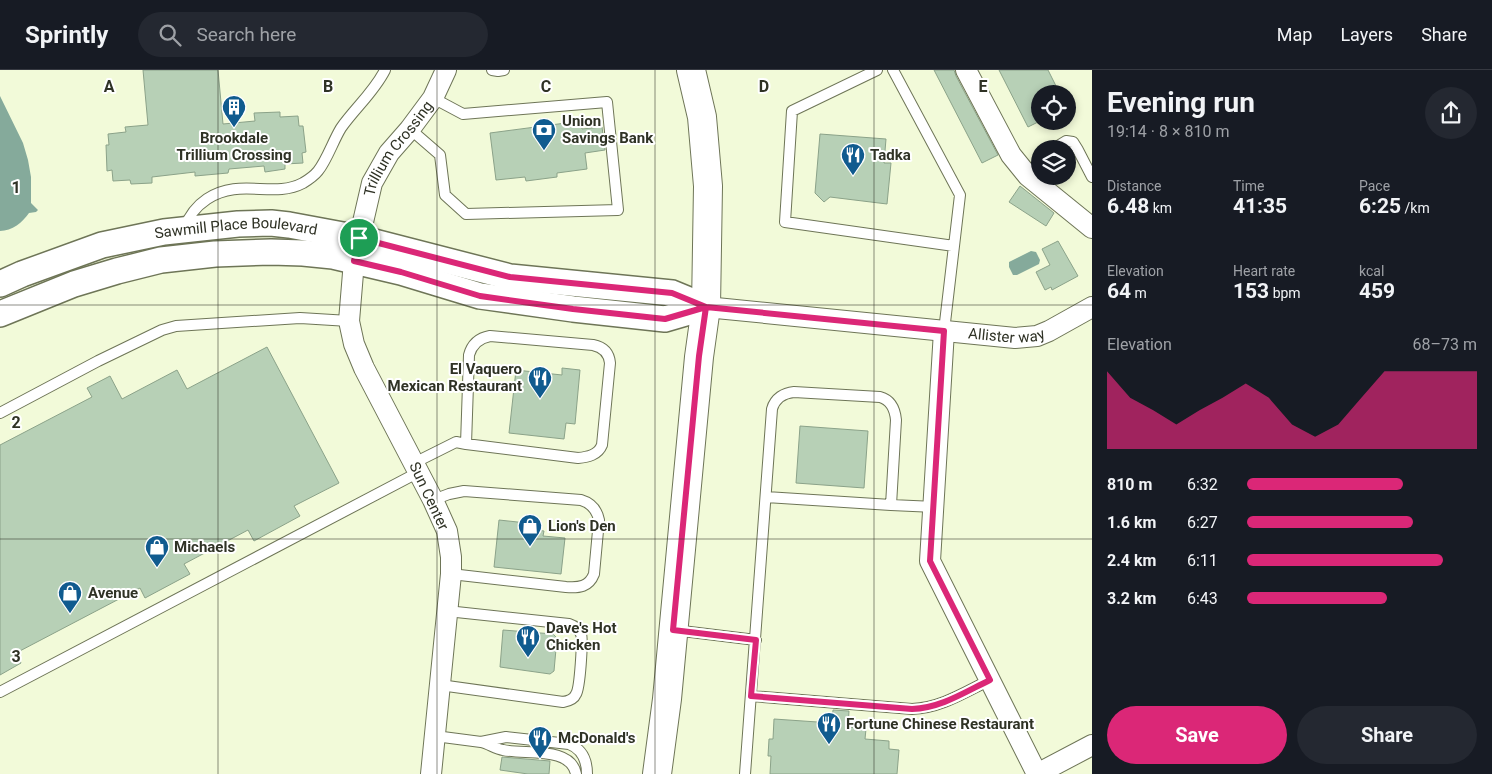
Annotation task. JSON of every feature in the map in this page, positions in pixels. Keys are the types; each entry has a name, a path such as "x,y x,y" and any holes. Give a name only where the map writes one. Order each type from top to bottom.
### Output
{"main road":[{"path":"657,774 673,630 699,356 706,307 708,186 702,116 692,70"}],"street":[{"name":"Trillium Crossing","path":"357,249 372,183 389,153 433,98 446,70"},
{"path":"966,70 1011,155 1031,167"},
{"path":"1050,185 1092,228"},
{"name":"Sawmill Place Boulevard","path":"0,284 102,245 164,232 238,224 271,223 289,224 357,249 401,272 480,296 564,308 665,319 706,307"},
{"name":"Sawmill Place Boulevard","path":"0,314 74,284 117,270 162,260 216,254 271,252 333,256 357,249"},
{"name":"Sun Center","path":"357,249 349,321 354,344 364,368 433,500 447,532 451,557 448,611 432,774"},
{"name":"Allister way","path":"706,307 1015,338 1038,336 1092,307"},
{"path":"944,331 935,507 930,556 932,567 1037,774 1092,745"}],"lane":[{"path":"183,230 191,213 217,192 230,188 283,189 302,184 310,178 318,171 341,129 380,80 385,70"},
{"path":"492,70 504,70"},
{"path":"877,70 792,110 785,222 954,246"},
{"path":"893,70 960,195 944,331"},
{"path":"410,129 440,155 445,195 466,214 618,210 607,102 463,114 433,98"},
{"path":"1076,148 1092,177"},
{"path":"0,412 98,361 162,330 176,326 300,318 349,321"},
{"path":"0,692 416,468 452,443 578,458 593,455 602,445 610,363 604,349 593,345 490,336 478,341 469,355 466,444"},
{"path":"745,774 772,409 779,398 794,392 880,397 888,400 896,420 891,505"},
{"path":"433,500 464,491 581,500 593,507 599,520 594,574 584,586 566,587 451,574"},
{"path":"766,497 935,507"},
{"path":"440,685 563,702 573,698 578,691 582,640 580,632 573,625 448,611"},
{"path":"673,630 756,640"},
{"path":"751,696 923,709 945,702 990,680"},
{"path":"435,736 481,742 504,750 560,756 572,764 576,774"},
{"path":"481,742 506,737 576,746 585,759 587,774"}],"shaded area":[{"path":"0,96 23,143 31,177 31,203 38,210 29,213 24,220 13,228 4,231 0,231"},
{"path":"1031,251 1036,252 1040,260 1039,264 1017,275 1013,275 1009,262"}],"building":[{"name":"Brookdale Trillium Crossing","path":"143,70 218,70 223,124 255,121 254,113 280,112 280,117 298,116 299,126 303,126 306,152 302,153 303,163 285,164 285,169 265,172 264,166 229,169 228,173 195,176 195,172 152,177 152,183 131,184 130,180 113,181 112,170 107,171 106,145 109,145 108,134 126,132 125,127 148,125"},
{"path":"934,70 954,70 998,155 982,163"},
{"path":"999,70 1048,70 1056,85 1031,85 1031,126 1028,127"},
{"name":"Union Savings Bank","path":"581,121 582,129 602,127 605,150 585,153 587,169 557,173 557,177 526,181 525,177 496,180 490,133"},
{"name":"Tadka","path":"820,134 886,139 884,163 891,163 887,204 830,197 824,202 815,193"},
{"path":"1020,186 1054,213 1046,226 1009,202"},
{"path":"1058,241 1078,276 1052,290 1051,287 1045,290 1036,272 1050,265 1042,249"},
{"path":"267,347 339,483 294,506 300,516 254,541 248,530 184,564 190,574 145,598 140,588 16,653 21,663 0,675 0,445 92,397 87,388 110,376 122,399 177,370 187,389"},
{"name":"El Vaquero Mexican Restaurant","path":"562,368 580,370 575,424 566,423 564,439 509,433 516,370 562,375"},
{"path":"800,426 868,431 864,488 796,483"},
{"name":"Lion's Den","path":"499,520 536,524 535,530 544,531 543,536 565,538 561,574 494,567"},
{"name":"Dave's Hot Chicken","path":"503,630 553,634 557,638 554,671 550,674 500,667"},
{"name":"Fortune Chinese Restaurant","path":"833,710 849,711 848,727 866,729 865,739 889,741 889,749 899,750 897,774 770,774 771,756 768,756 769,739 773,739 774,719 832,723"},
{"name":"McDonald's","path":"502,757 550,761 549,774 528,774 500,770"}],"place":[{"name":"Brookdale Trillium Crossing","path":"234,128"},
{"name":"Union Savings Bank","path":"544,151"},
{"name":"Tadka","path":"853,176"},
{"name":"El Vaquero Mexican Restaurant","path":"540,399"},
{"name":"Lion's Den","path":"530,547"},
{"name":"Michaels","path":"157,568"},
{"name":"Avenue","path":"70,614"},
{"name":"Dave's Hot Chicken","path":"528,658"},
{"name":"Fortune Chinese Restaurant","path":"829,745"},
{"name":"McDonald's","path":"540,759"}],"route":[{"path":"359,238 354,261 401,272 480,296 511,301 665,319 706,307 944,331 935,507 930,561 990,680 945,702 923,709 751,696 756,640 673,630 699,356 706,307 672,293 510,277 359,238"}]}
